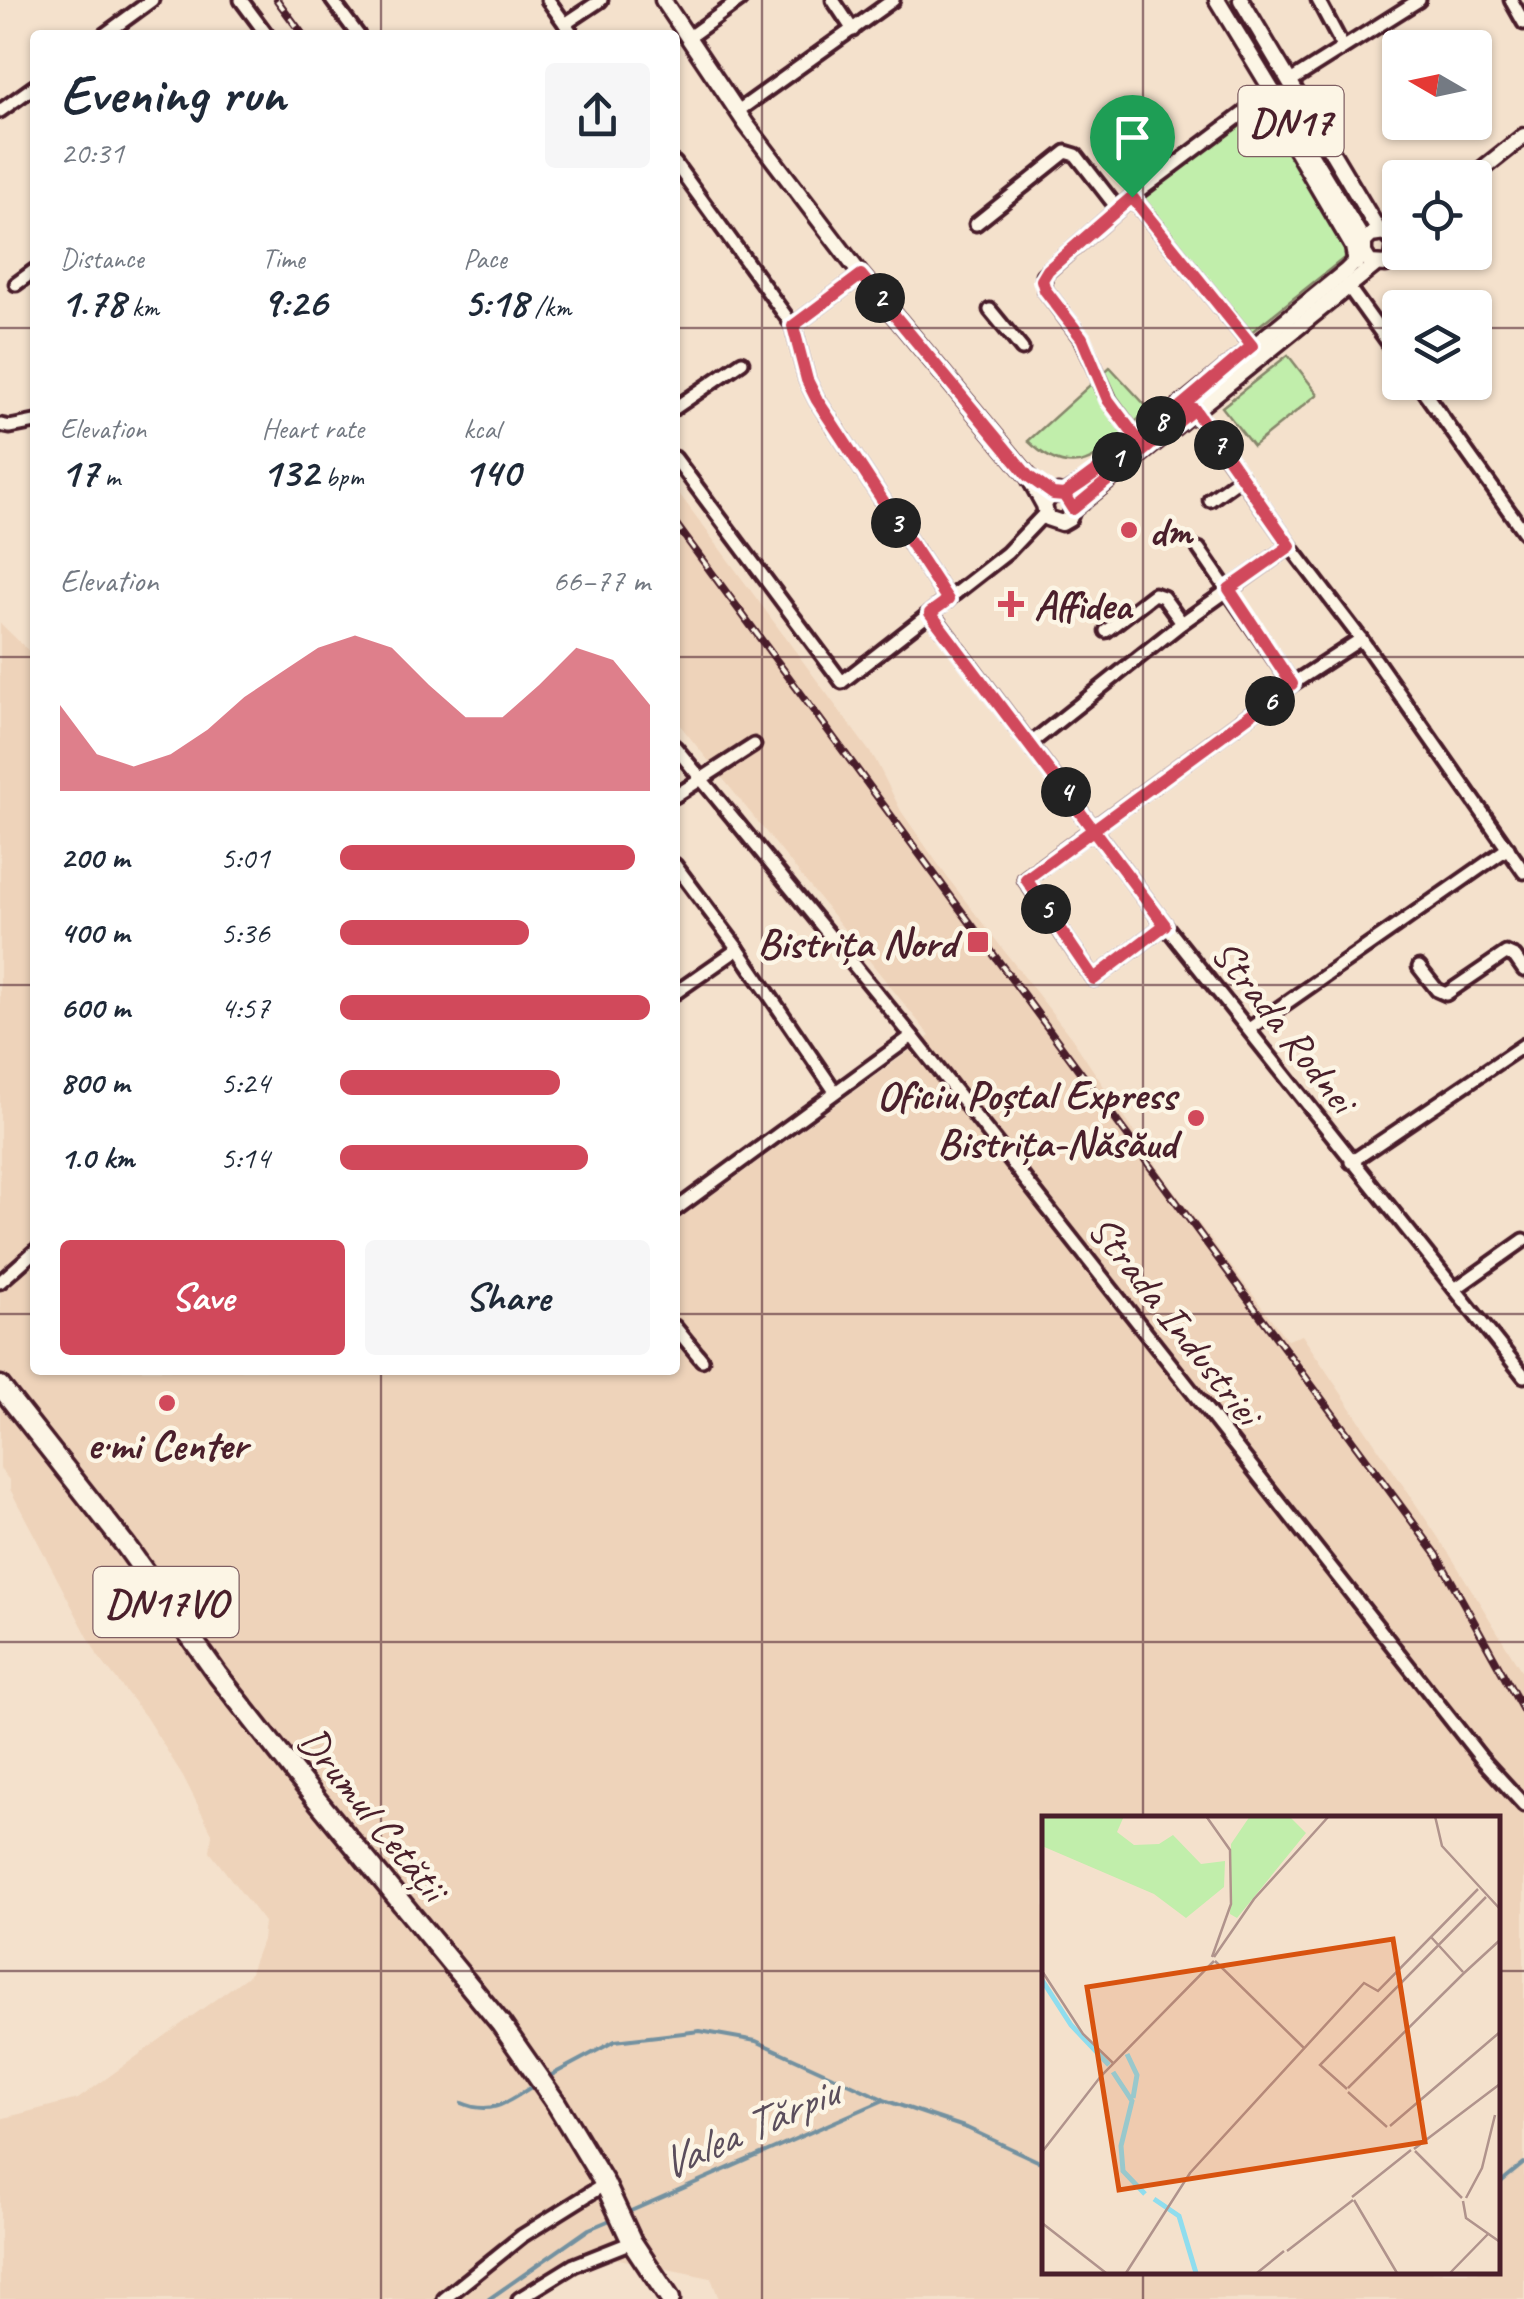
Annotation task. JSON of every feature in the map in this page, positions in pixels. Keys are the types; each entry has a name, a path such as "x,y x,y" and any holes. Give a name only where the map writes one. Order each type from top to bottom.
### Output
{"highway":[{"name":"Drumul Cetății","path":"0,1386 126,1546 217,1674 489,2009 556,2103 632,2242 670,2299"}],"main road":[{"path":"663,0 738,111 861,275 1052,506 1068,519 1073,509 1194,409 1347,285 1375,265 1382,264"},
{"name":"DN17","path":"1217,0 1273,92 1361,253"},
{"name":"DN17","path":"1241,0 1289,82 1382,220"},
{"path":"1273,92 1274,112 1353,247 1375,265"},
{"path":"1492,161 1524,136"},
{"path":"1052,506 1252,346 1361,253 1371,235 1382,236"},
{"path":"1052,506 1073,509"}],"street":[{"path":"111,30 152,0"},
{"path":"241,0 263,30"},
{"path":"332,0 354,30"},
{"path":"548,0 569,30 601,0"},
{"path":"688,37 740,0"},
{"path":"833,0 853,30"},
{"path":"738,111 893,0"},
{"path":"1318,0 1344,46"},
{"path":"1289,82 1418,0"},
{"path":"1510,0 1524,23"},
{"path":"0,112 30,90"},
{"path":"1138,440 1102,389 1082,338 1043,280 1132,197 1273,92"},
{"path":"976,224 1066,152 1076,155 1118,209"},
{"path":"680,170 793,326 807,380 817,400 948,600"},
{"path":"1132,197 1252,346"},
{"path":"16,284 30,274"},
{"path":"793,326 861,275"},
{"path":"1347,285 1382,333"},
{"path":"990,310 1022,350"},
{"path":"680,405 742,362"},
{"path":"1430,400 1524,532"},
{"path":"1194,409 1524,872"},
{"path":"5,426 30,423"},
{"path":"680,465 842,682 1021,541 1052,506"},
{"path":"1210,500 1242,477"},
{"path":"1030,744 1182,623 1290,546"},
{"path":"1200,548 1292,684"},
{"path":"1106,631 1154,594 1163,597 1182,623"},
{"name":"Strada Rodnei","path":"930,613 1165,925 1524,1376"},
{"path":"1165,925 1094,979 1026,879 1292,684 1361,639"},
{"path":"680,793 754,745"},
{"name":"Strada Industriei","path":"680,753 912,1036 1481,1758 1524,1805"},
{"path":"1249,1029 1508,848"},
{"path":"680,871 834,1090"},
{"path":"680,989 738,949"},
{"path":"1420,967 1437,990 1446,994 1506,953 1516,957 1524,970"},
{"path":"680,1206 912,1036"},
{"path":"1351,1162 1524,1045"},
{"path":"1455,1289 1524,1240"},
{"path":"0,1282 30,1256"},
{"path":"680,1332 702,1360"},
{"path":"444,2299 522,2236 608,2192"},
{"path":"520,2299 574,2265 632,2242"}],"shaded area":[{"path":"680,495 875,759 901,811 1073,1040 1168,1183 1287,1340 1302,1335 1452,1558 1524,1675 1524,2299 719,2299 711,2278 614,2258 521,2299 0,2299 0,2119 78,2099 249,1975 264,1922 210,1852 212,1833 183,1776 145,1716 98,1656 10,1489 10,1481 0,1469 0,623 30,652 30,1375 680,1375 680,1218 930,1036 680,725"}],"green space":[{"path":"1221,0 1234,0 1275,68 1266,72"},
{"path":"1257,101 1349,254 1245,337 1132,197"},
{"path":"1288,355 1318,394 1253,446 1222,407"},
{"path":"1110,367 1149,409 1120,437 1092,458 1078,463 1063,463 1046,456 1028,441"}],"waterway":[{"path":"546,2078 615,2041 700,2031 756,2041 883,2099"},
{"path":"462,2103 491,2108 534,2085"},
{"name":"Valea Tărpiu","path":"624,2214 884,2100 967,2128 1042,2163"},
{"name":"Valea Tărpiu","path":"1499,2184 1524,2163"},
{"name":"Valea Tărpiu","path":"489,2299 589,2229 615,2218"}],"railway":[{"path":"277,0 299,30"},
{"path":"680,530 1437,1555 1524,1712"}],"place":[{"name":"dm","path":"1129,530"},
{"name":"Affidea","path":"1011,604"},
{"name":"Bistrița Nord","path":"978,942"},
{"name":"Oficiu Poștal Express Bistrița-Năsăud","path":"1196,1118"},
{"name":"e·mi Center","path":"167,1403"}],"route":[{"path":"1132,197 1048,270 1042,280 1045,290 1082,338 1108,400 1138,440 1064,495 1053,494 1028,476 861,275 793,326 807,380 817,400 948,600 930,613 1095,829 1165,925 1094,979 1026,879 1095,829 1292,684 1229,589 1290,546 1194,409 1073,509 1064,495 1093,476 1138,440 1252,346 1132,197"}]}
